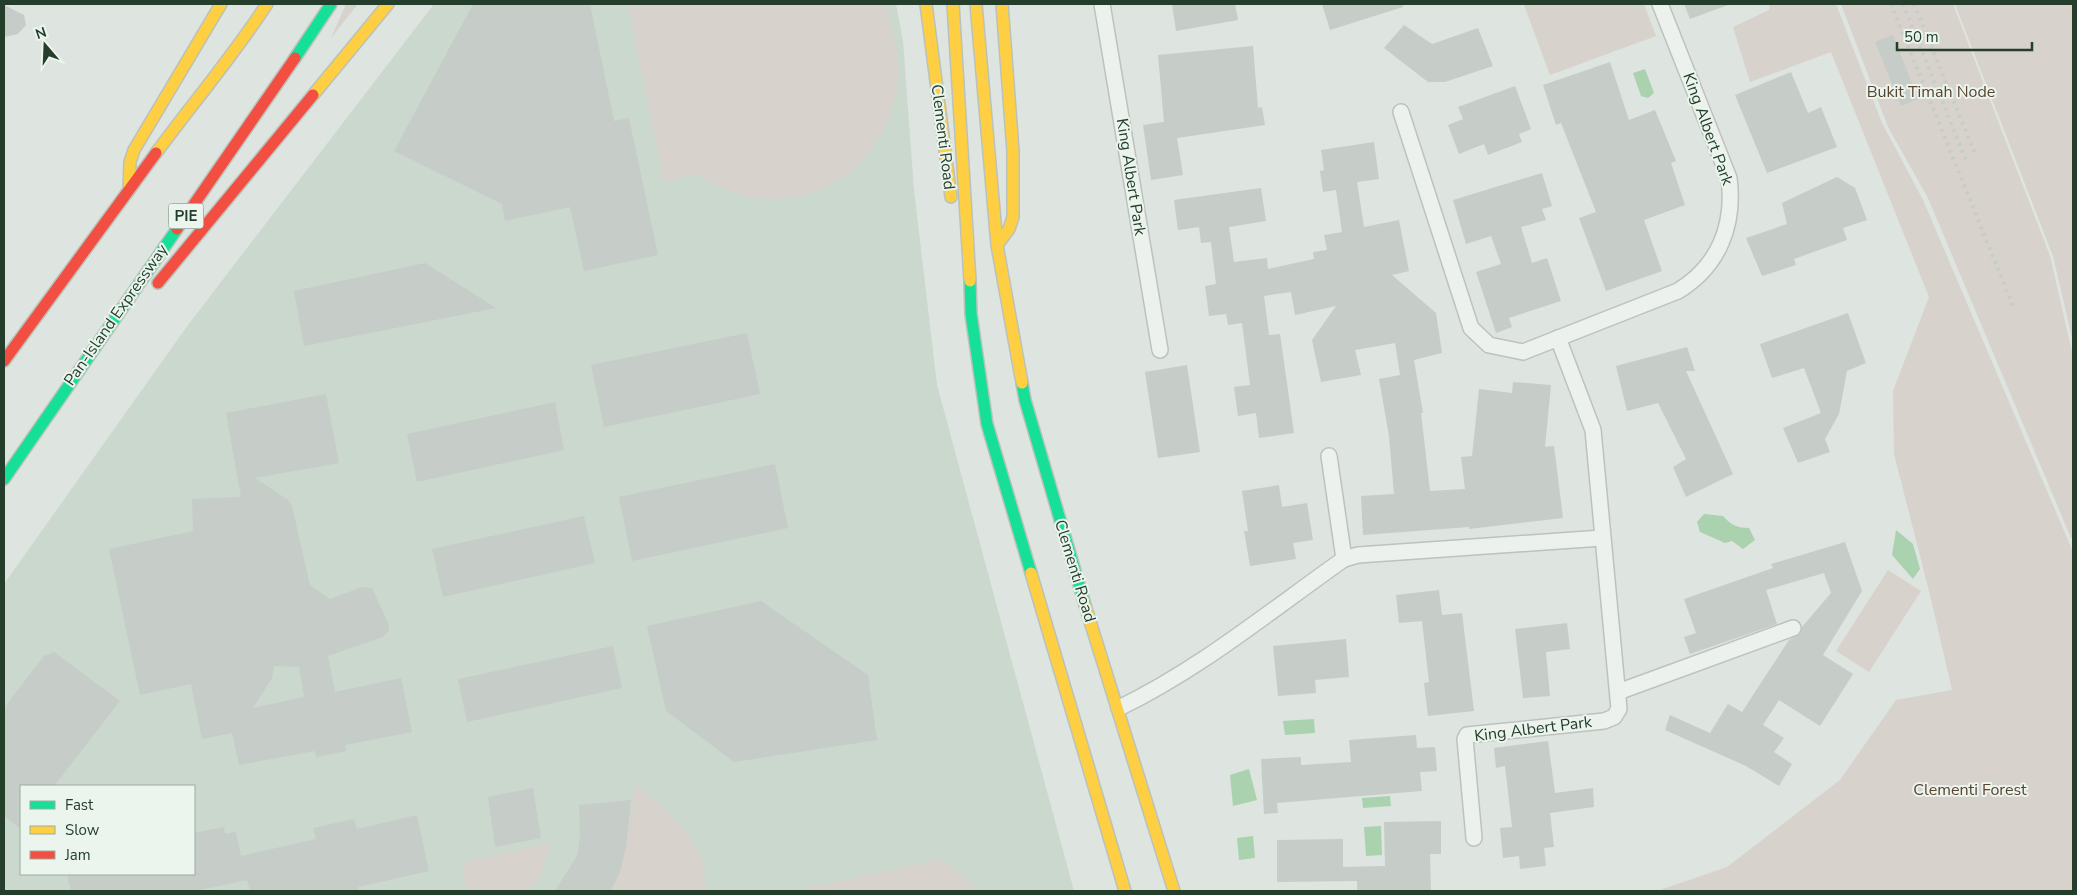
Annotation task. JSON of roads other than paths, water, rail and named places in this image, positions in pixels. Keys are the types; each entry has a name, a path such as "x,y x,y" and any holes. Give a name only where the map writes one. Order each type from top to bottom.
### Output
{"main road":[{"path":"129,191 130,162 134,150 221,4"},
{"path":"4,361 200,93 239,46 267,4"},
{"name":"Pan-Island Expressway","path":"4,479 115,316 291,66 331,4"},
{"path":"115,316 147,294 388,4"},
{"name":"Clementi Road","path":"926,4 952,209"},
{"name":"Clementi Road","path":"953,4 970,268 971,314 987,424 1125,891"},
{"name":"Clementi Road","path":"976,4 997,245 1025,400 1064,536 1119,708 1174,891"},
{"path":"997,245 1010,229 1013,217 1012,137 1002,4"},
{"name":"Clementi Road","path":"955,229 961,255 970,268"}],"street":[{"name":"King Albert Park","path":"1102,4 1160,350"},
{"name":"King Albert Park","path":"1401,112 1471,328 1489,345 1524,352 1678,291 1695,281 1716,253 1726,230 1732,198 1729,178 1660,4"},
{"name":"King Albert Park","path":"1474,838 1465,738 1468,736 1604,721 1614,717 1619,709 1593,430 1558,338"},
{"path":"1330,456 1344,559"},
{"path":"1119,708 1158,689 1188,670 1344,559 1358,555 1602,538"},
{"path":"1618,692 1793,628"}],"railway":[{"path":"1891,4 2014,309"},
{"path":"1903,4 1966,160"},
{"path":"1914,4 1976,156"}],"park label":[{"name":"Bukit Timah Node","path":"1931,92"},
{"name":"Clementi Forest","path":"1970,790"}]}
